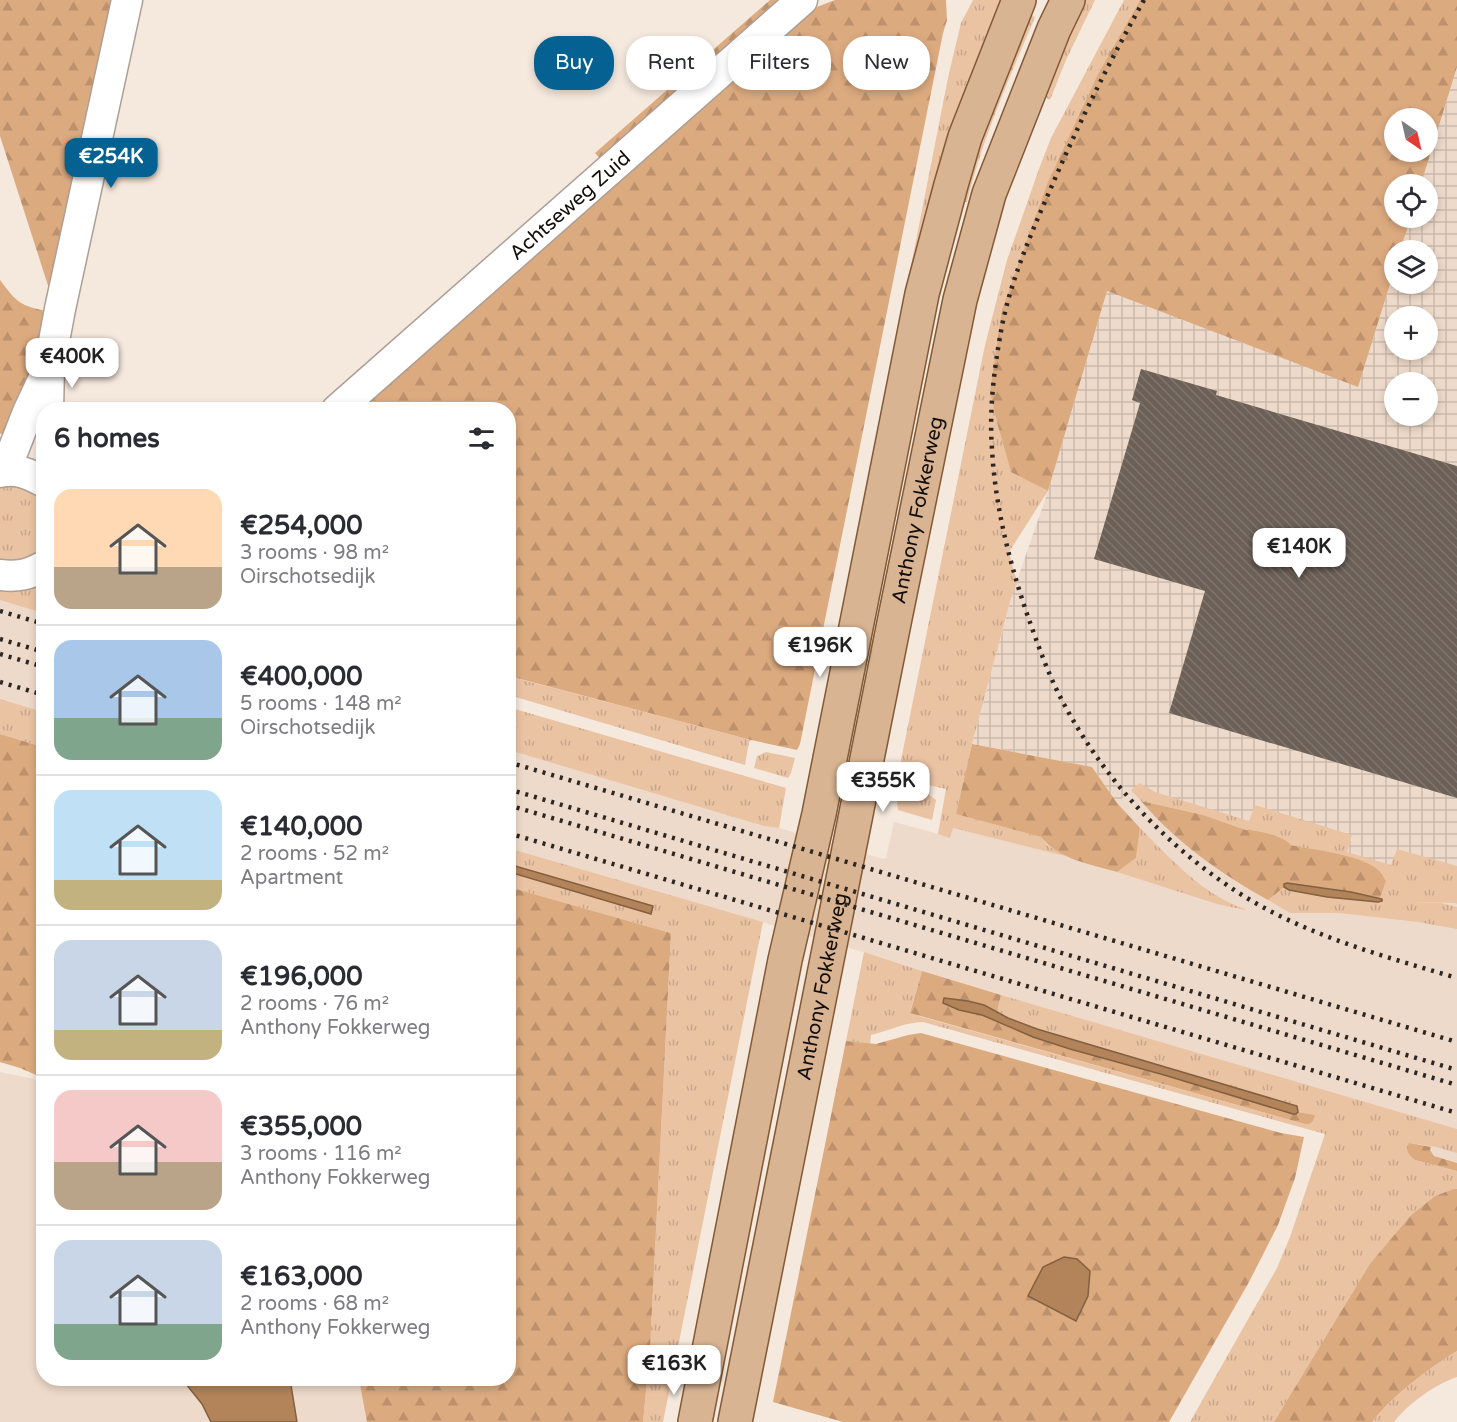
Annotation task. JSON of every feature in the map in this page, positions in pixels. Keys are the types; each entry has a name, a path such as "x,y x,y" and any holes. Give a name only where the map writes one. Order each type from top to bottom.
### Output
{"main road":[{"name":"Anthony Fokkerweg","path":"695,1422 783,972 819,814 922,294 965,137 1019,0"},
{"name":"Anthony Fokkerweg","path":"735,1422 960,300 989,194 1054,29 1068,0"}],"street":[{"path":"48,402 49,368 60,309 127,0"},
{"name":"Achtseweg Zuid","path":"346,402 802,0"},
{"path":"36,478 28,473 2,472 49,368"},
{"path":"0,575 13,577 36,570"}],"shaded area":[{"path":"1457,67 1457,888 1134,787 1117,803 1092,767 972,744 1011,598 1048,491 1107,291 1358,386 1387,294 1438,294 1438,240 1403,240 1408,228 1438,228 1438,174 1424,174 1428,162 1438,162 1438,129"},
{"path":"0,592 36,598 36,745 0,734"},
{"path":"516,713 776,827 883,859 886,858 894,822 950,837 972,744 1134,787 1457,888 1457,1171 1305,1124 922,1017 922,971 728,912 516,882"},
{"path":"516,866 653,906 651,914 516,874"},
{"path":"1287,883 1351,892 1382,899 1382,901 1327,897 1289,890 1284,887"},
{"path":"944,998 984,1005 1008,1018 1037,1029 1297,1106 1298,1112 1293,1114 1070,1049 1033,1037 982,1015 959,1010 943,1003"},
{"path":"0,1072 36,1080 36,1386 457,1386 456,1422 0,1422"},
{"path":"1064,1257 1077,1259 1090,1271 1088,1296 1076,1321 1028,1296 1043,1267"},
{"path":"188,1386 291,1386 297,1422 211,1422 202,1404"}],"green space":[{"path":"0,0 116,0 52,298 0,136"},
{"path":"770,0 786,0 745,36 729,36"},
{"path":"835,0 946,0 947,20 797,750 516,678 516,402 366,402 500,288 728,81 728,90 831,90 831,36 779,36 809,10"},
{"path":"973,0 1000,0 1000,5 896,342 949,73 961,23"},
{"path":"1085,0 1095,0 1066,60 1050,100 1042,95"},
{"path":"1124,0 1140,0 1099,72 991,392 1011,471 1048,491 1009,552 1017,583 972,744 956,814 1041,837 1047,845 1065,856 953,828 950,838 938,834 946,789 901,779 898,775 985,345 1007,260 1051,138"},
{"path":"1140,0 1457,0 1457,67 1438,129 1438,108 1384,108 1384,162 1428,162 1424,174 1384,174 1384,228 1408,228 1403,240 1384,240 1384,294 1387,294 1358,387 1107,291 1048,491 1011,472 990,392 1002,310 1048,182 1099,72"},
{"path":"1027,13 1035,17 989,131 967,202 959,201"},
{"path":"728,37 728,51 716,61 716,47"},
{"path":"667,90 683,90 602,161 595,153"},
{"path":"0,280 20,302 49,312 37,366 6,433 0,434"},
{"path":"20,486 36,494 36,552 18,561 0,559 0,487"},
{"path":"36,579 36,611 0,600 0,585"},
{"path":"516,678 751,740 745,765 516,697"},
{"path":"0,699 36,710 36,745 0,734"},
{"path":"516,709 786,788 779,828 764,826 516,752"},
{"path":"0,734 36,745 36,1075 0,1062"},
{"path":"972,744 1092,767 1117,803 1140,828 1136,858 1117,872 1066,856 1048,845 1041,837 956,814"},
{"path":"766,752 795,758 788,778 754,768 757,756"},
{"path":"1140,783 1155,792 1249,821 1255,805 1352,835 1347,852 1391,865 1397,849 1457,866 1457,904 1455,903 1412,902 1441,903 1457,907 1457,929 1340,913 1290,913 1268,900 1284,887 1327,897 1378,902 1382,899 1380,898 1386,881 1322,851 1291,845 1270,834 1246,830 1203,815 1141,801 1131,790"},
{"path":"900,788 925,792 936,800 932,820 898,810"},
{"path":"1141,801 1203,815 1246,830 1270,834 1291,845 1339,854 1364,862 1381,873 1386,881 1380,898 1327,888 1284,884 1284,887 1268,900 1200,856 1169,830"},
{"path":"1140,828 1188,875 1215,895 1245,910 1217,904 1117,872 1136,858"},
{"path":"516,850 763,922 663,1422 643,1422 650,1349 671,933 516,889"},
{"path":"516,889 671,933 650,1349 643,1422 367,1422 360,1386 516,1386"},
{"path":"864,952 922,971 910,1012 922,1017 1305,1124 1309,1124 1315,1115 1298,1112 1296,1106 1030,1027 997,1012 1001,995 1457,1129 1457,1153 1409,1143 1415,1160 1457,1171 1457,1189 1435,1196 1411,1215 1371,1264 1274,1422 1190,1422 1277,1268 1325,1134 923,1022 871,1035 870,1044 846,1041"},
{"path":"922,971 1001,995 997,1012 971,1002 944,998 959,1010 982,1015 1033,1037 1070,1049 1293,1114 1298,1112 1315,1115 1313,1121 1305,1124 910,1013"},
{"path":"921,1033 1281,1133 1304,1137 1295,1178 1278,1225 1249,1282 1169,1422 843,1422 773,1402 846,1041 876,1044"},
{"path":"1409,1143 1431,1147 1430,1150 1434,1156 1457,1163 1457,1171 1415,1160 1408,1153"},
{"path":"1457,1189 1457,1351 1412,1383 1372,1422 1274,1422 1370,1264 1411,1215 1435,1196"},
{"path":"1457,1351 1457,1377 1422,1395 1394,1422 1372,1422 1411,1383"}],"building":[{"path":"1141,369 1217,391 1216,395 1457,466 1457,798 1169,713 1205,591 1094,559 1140,403 1132,400"}],"railway":[{"path":"1144,0 1094,94 1043,207 1015,277 1001,331 993,390 992,449 1000,512 1020,594 1049,672 1065,706 1100,761 1120,787 1165,835 1215,877 1242,895 1293,922 1346,944 1457,978"},
{"path":"0,611 36,622"},
{"path":"0,639 36,650"},
{"path":"0,654 36,665"},
{"path":"0,682 36,693"},
{"path":"516,764 1457,1042"},
{"path":"516,791 1457,1070"},
{"path":"516,807 1457,1085"},
{"path":"516,835 1457,1113"}]}
